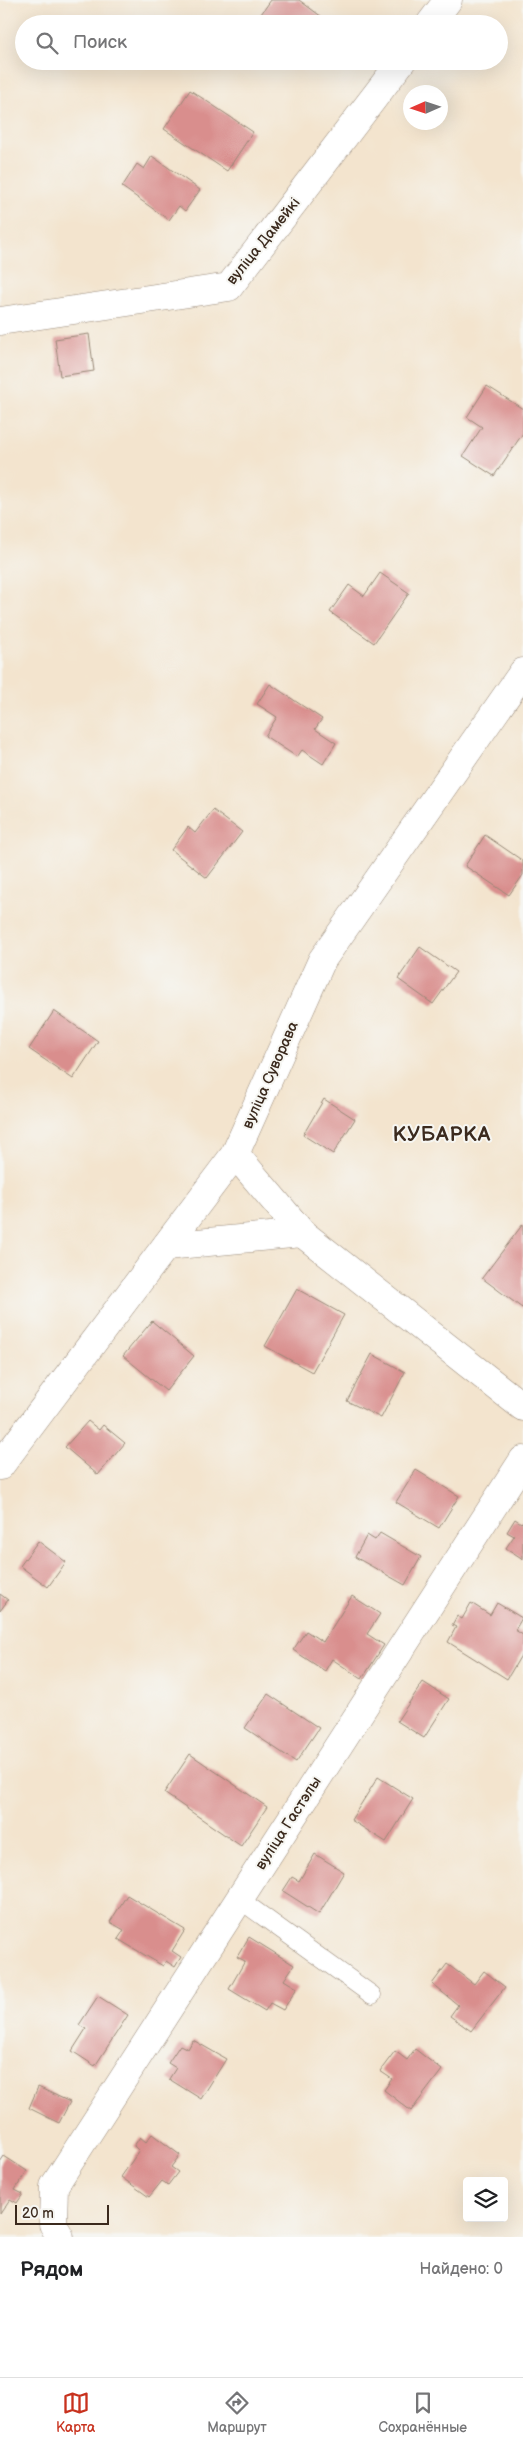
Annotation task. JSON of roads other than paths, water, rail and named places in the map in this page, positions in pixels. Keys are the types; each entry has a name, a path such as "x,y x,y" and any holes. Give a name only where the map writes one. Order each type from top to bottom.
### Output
{"street":[{"path":"437,15 448,0"},
{"name":"вуліца Дамейкі","path":"0,321 229,287 395,70"},
{"name":"вуліца Суворава","path":"0,1466 235,1154 322,960 523,672"},
{"path":"235,1154 302,1233 523,1407"},
{"path":"166,1246 302,1233"},
{"name":"вуліца Гастэлы","path":"60,2237 54,2224 54,2186 523,1460"}],"lane":[{"path":"239,1899 372,1995"}],"district":[{"name":"КУБАРКА","path":"442,1134"}]}
